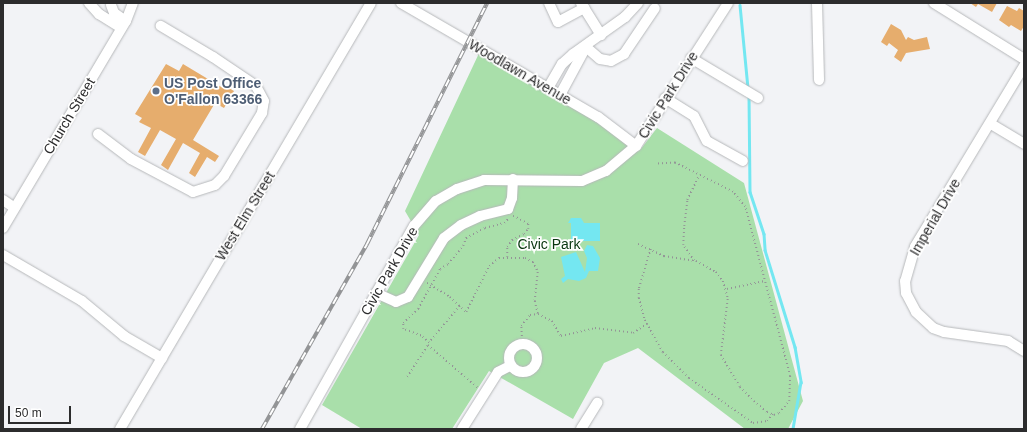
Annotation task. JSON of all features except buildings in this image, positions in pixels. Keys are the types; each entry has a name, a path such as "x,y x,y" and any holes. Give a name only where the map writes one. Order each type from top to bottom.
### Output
{"street":[{"path":"89,3 99,14 123,24"},
{"name":"Church Street","path":"3,228 123,24 133,3"},
{"name":"West Elm Street","path":"120,429 371,3"},
{"name":"Woodlawn Avenue","path":"401,3 598,117 636,146"},
{"path":"549,3 558,22 583,6 601,34"},
{"path":"548,88 562,64 573,54 586,47 625,17 638,3"},
{"name":"Civic Park Drive","path":"300,429 414,226 436,201 457,189 484,180 582,180 606,171 636,146 665,98 728,3"},
{"path":"817,3 819,80"},
{"path":"934,3 1024,58"},
{"path":"99,14 110,4 114,13 123,24"},
{"path":"586,47 600,59 611,61 624,54 655,8"},
{"path":"98,134 131,159 193,192 216,185 224,176 262,113 264,101 256,86 213,57 161,26"},
{"path":"560,95 586,47"},
{"path":"691,58 758,98"},
{"name":"Imperial Drive","path":"1024,66 991,124 915,247 905,281 906,293 916,312 933,328 944,332 1008,342 1024,351"},
{"path":"665,98 694,116 707,141 743,161"},
{"path":"991,124 1024,144"},
{"path":"376,294 389,300 402,302 408,297 444,238 461,225 480,216 508,209 512,198 513,179"},
{"path":"3,200 15,208"},
{"path":"3,255 82,301 124,336 162,358"},
{"path":"522,344 535,350 536,364 526,372 517,371 510,366 510,351 522,344"},
{"path":"462,429 498,372 510,366"},
{"path":"581,429 597,403"}],"path":[{"path":"651,249 639,289 639,298 647,324 663,352 689,378 753,423 767,421 773,414 779,412 789,401 792,391 787,359 764,281 745,207 740,198 675,163 657,164"},
{"path":"694,261 683,245 684,226 687,200 699,175"},
{"path":"484,393 428,344 421,336 403,329 404,323 418,309 440,269 448,264 463,246 466,238 485,228 504,224 512,214 528,224 528,228 512,240 507,248 507,257"},
{"path":"638,244 664,256 694,261 716,272 726,289 728,299 721,355 740,387 754,401 773,414"},
{"path":"419,278 460,306 466,312 488,266 499,258 525,258 533,262 538,272 535,300 538,314"},
{"path":"726,289 764,281"},
{"path":"407,377 428,344 460,306"},
{"path":"522,344 521,326 530,315 538,314 552,321 561,336 595,328 633,333 647,324"}],"green space":[{"name":"Civic Park","path":"481,49 619,131 640,150 657,128 744,183 803,401 788,429 745,429 638,348 604,363 573,419 489,371 452,429 362,429 322,405 419,235 405,211"}],"water":[{"path":"571,218 581,218 584,223 600,223 600,241 571,241 571,223 568,223"},
{"path":"587,245 593,246 600,258 598,271 589,271 586,278 579,281 568,279 563,283 561,279 565,276 561,257 576,252 585,272 587,258 584,251"}],"waterway":[{"path":"740,5 748,88"},
{"path":"749,95 750,192 764,234 765,250 795,347 801,382 793,429"}],"railway":[{"path":"262,429 367,244 487,3"}],"place":[{"name":"US Post Office O'Fallon 63366","path":"156,91"}]}
